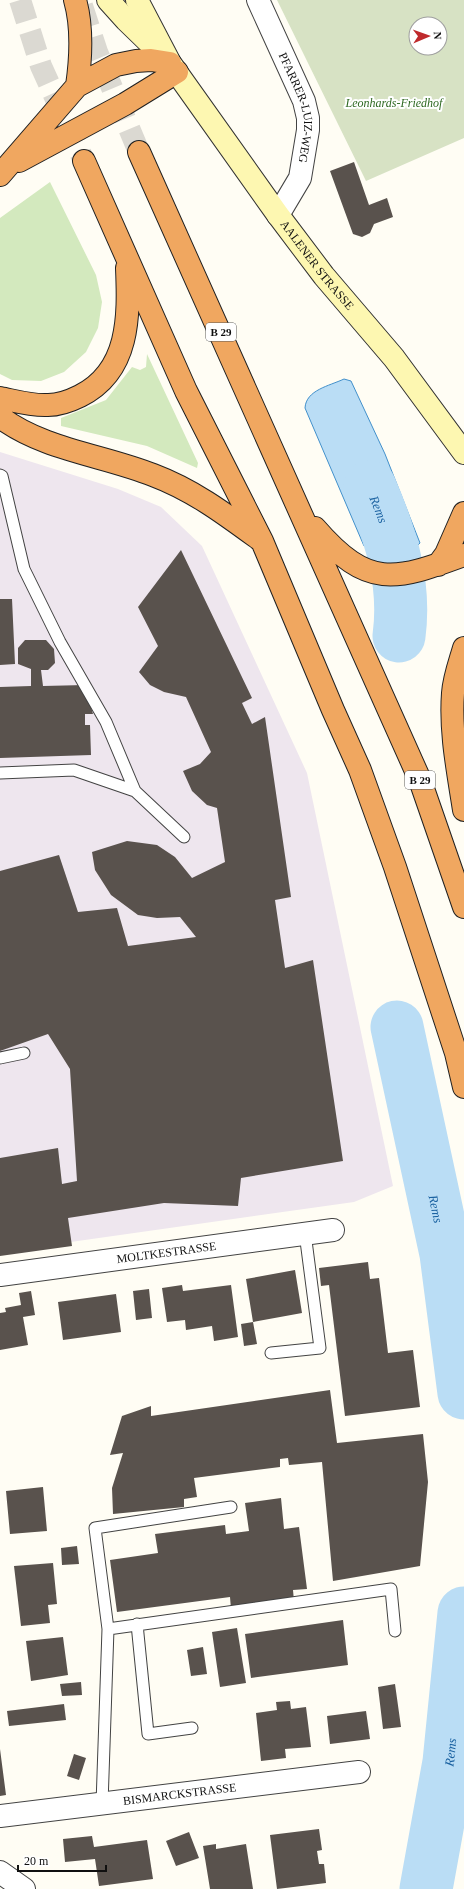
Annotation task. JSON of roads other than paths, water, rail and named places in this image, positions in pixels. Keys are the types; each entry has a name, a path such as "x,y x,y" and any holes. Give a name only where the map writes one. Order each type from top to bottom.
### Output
{"highway":[{"path":"75,0 80,32 80,61 77,86"},
{"path":"4,171 77,86 116,65 136,61 151,60 173,68"},
{"path":"4,171 124,104 173,68"},
{"name":"B 29","path":"139,152 302,512 420,780 464,907"},
{"path":"84,161 186,391 262,541 333,710 360,770 396,867 452,1038 464,1087"},
{"path":"0,398 48,406 69,401 88,392 104,378 116,360 125,337 129,303 126,255"},
{"path":"0,417 8,423 36,437 152,474 190,491 212,504 262,541"},
{"path":"302,512 332,548 367,571 381,575 402,575 420,572 464,556"},
{"path":"438,565 446,554 464,513"},
{"path":"464,648 453,692 452,719 455,755 464,810"}],"main road":[{"path":"108,0 173,68"},
{"path":"136,0 173,68"},
{"name":"AALENER STRASSE","path":"173,68 278,215 324,276 394,358 464,453"}],"street":[{"name":"PFARRER-LUIZ-WEG","path":"258,0 304,101 308,118 308,130 300,178 278,215"},
{"name":"MOLTKESTRASSE","path":"0,1275 333,1230"},
{"name":"BISMARCKSTRASSE","path":"0,1816 359,1772"},
{"path":"0,1872 24,1889"}],"lane":[{"path":"0,475 2,476 24,569 60,642 106,722 135,791 184,837"},
{"path":"0,774 74,770 135,791"},
{"path":"0,1058 24,1054"},
{"path":"272,1353 320,1348 305,1233"},
{"path":"102,1804 108,1628 95,1528 231,1507"},
{"path":"108,1628 391,1588 395,1631"},
{"path":"138,1624 148,1734 192,1728"}],"water":[{"path":"344,379 351,381 385,454 420,543 406,553 393,556 386,555 364,546 305,408 309,397 319,389"}],"waterway":[{"name":"Rems","path":"370,487 378,505 395,560 400,598 401,617 399,636"},
{"name":"Rems","path":"397,1027 446,1254 464,1393"},
{"name":"Rems","path":"426,1889 449,1762 464,1613"}],"tunnel":[{"path":"20,0 41,66 84,161"},
{"path":"82,6 97,52 139,152"}],"park label":[{"name":"Leonhards-Friedhof","path":"394,103"}]}
